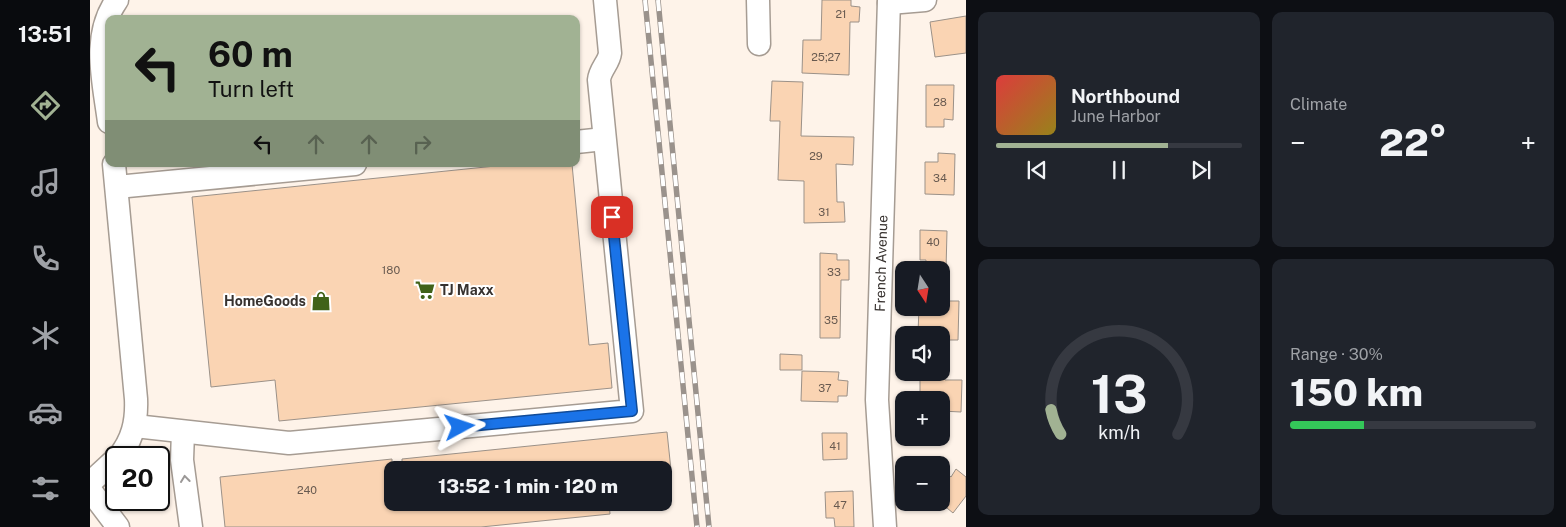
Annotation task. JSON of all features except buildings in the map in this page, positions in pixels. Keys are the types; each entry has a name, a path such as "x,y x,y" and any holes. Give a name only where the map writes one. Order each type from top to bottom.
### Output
{"street":[{"path":"110,15 117,0"},
{"path":"135,426 289,443 632,411 599,80 600,73 610,56 605,0"},
{"path":"758,0 759,44"},
{"path":"889,1 925,0"},
{"name":"French Avenue","path":"885,527 877,400 889,1"},
{"path":"105,26 101,41 105,82"},
{"path":"580,142 604,139"},
{"path":"114,167 136,399 135,426 126,446"},
{"path":"117,187 324,167"},
{"path":"183,432 182,460 191,527"},
{"path":"90,483 105,469"},
{"path":"94,503 118,527"}],"railway":[{"path":"645,0 697,527"},
{"path":"658,0 709,527"}],"place":[{"name":"TJ Maxx","path":"425,290"},
{"name":"HomeGoods","path":"321,301"}],"route":[{"path":"460,427 632,411 612,217"}]}
